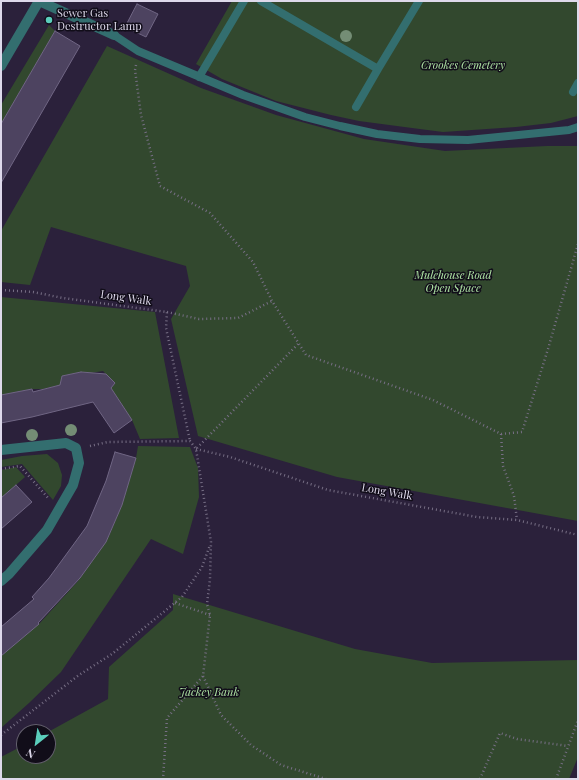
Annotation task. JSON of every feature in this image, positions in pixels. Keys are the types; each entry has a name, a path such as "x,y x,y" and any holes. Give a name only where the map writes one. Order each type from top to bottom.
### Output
{"street":[{"path":"1,66 39,1 114,35"},
{"path":"1,450 66,443 76,448 79,463 73,485 47,530 9,574 1,581"}],"lane":[{"path":"199,77 244,1"},
{"path":"262,1 378,69"},
{"path":"356,107 419,1"},
{"path":"114,35 138,51 255,100 305,117 340,126 398,137 428,140 468,140 569,130 578,127"},
{"path":"572,92 578,83"}],"path":[{"path":"138,51 135,70 141,115 160,186 210,214 253,262 272,302 298,344 306,354 433,400 502,434 522,432 548,349 578,244"},
{"name":"Long Walk","path":"1,290 33,292 63,298 167,312 199,319 238,318 272,302"},
{"path":"167,312 166,328 190,440 196,449 211,542 208,604 210,615 203,676 221,715 250,745 281,765 326,779"},
{"path":"196,449 298,344"},
{"path":"502,434 503,466 514,496 517,520"},
{"path":"76,448 108,442 190,440"},
{"name":"Long Walk","path":"196,449 230,457 328,490 477,517 517,520 578,535"},
{"path":"1,469 20,466 59,510"},
{"path":"1,735 79,675 112,654 182,597 202,567 211,542"},
{"path":"175,603 210,615"},
{"path":"163,779 166,718 203,676"},
{"path":"556,779 578,720"},
{"path":"480,779 500,734 517,739 568,746"}],"green space":[{"name":"Crookes Cemetery","path":"232,1 578,1 578,116 551,123 443,132 359,121 276,101 222,79 196,64"},
{"path":"49,25 55,31 1,124 1,105"},
{"name":"Mulehouse Road Open Space","path":"107,46 201,88 276,115 364,139 445,151 578,146 578,521 337,477 198,436 171,319 190,286 186,266 51,227 30,285 1,282 1,231"},
{"path":"1,297 155,312 179,438 140,439 132,420 111,388 115,383 103,371 91,373 81,372 62,376 60,385 1,395"},
{"path":"138,446 190,447 198,468 199,497 183,554 151,539 61,672 1,728 1,656 39,624 78,581 101,549 109,536 122,504 136,458"},
{"path":"47,454 58,463 62,475 61,486 53,500 22,464 1,467 1,460 22,456"},
{"path":"16,467 25,477 1,498 1,470"},
{"name":"Jackey Bank","path":"173,594 355,649 432,663 578,660 578,757 569,779 1,779 1,757 16,749 16,764 56,764 56,728 108,699 109,667 173,610"}],"building":[{"path":"137,4 158,14 146,37 125,27"},
{"path":"55,31 80,46 1,183 1,124"},
{"path":"81,372 106,374 115,383 111,388 132,420 114,433 93,402 1,423 1,395 32,389 33,392 60,385 62,376"},
{"path":"115,452 136,458 122,505 106,542 80,578 38,623 39,624 1,656 1,627 34,599 32,597 49,578 87,526 106,481"},
{"path":"16,485 32,502 1,529 1,498"}],"place":[{"name":"Sewer Gas Destructor Lamp","path":"49,20"}]}
